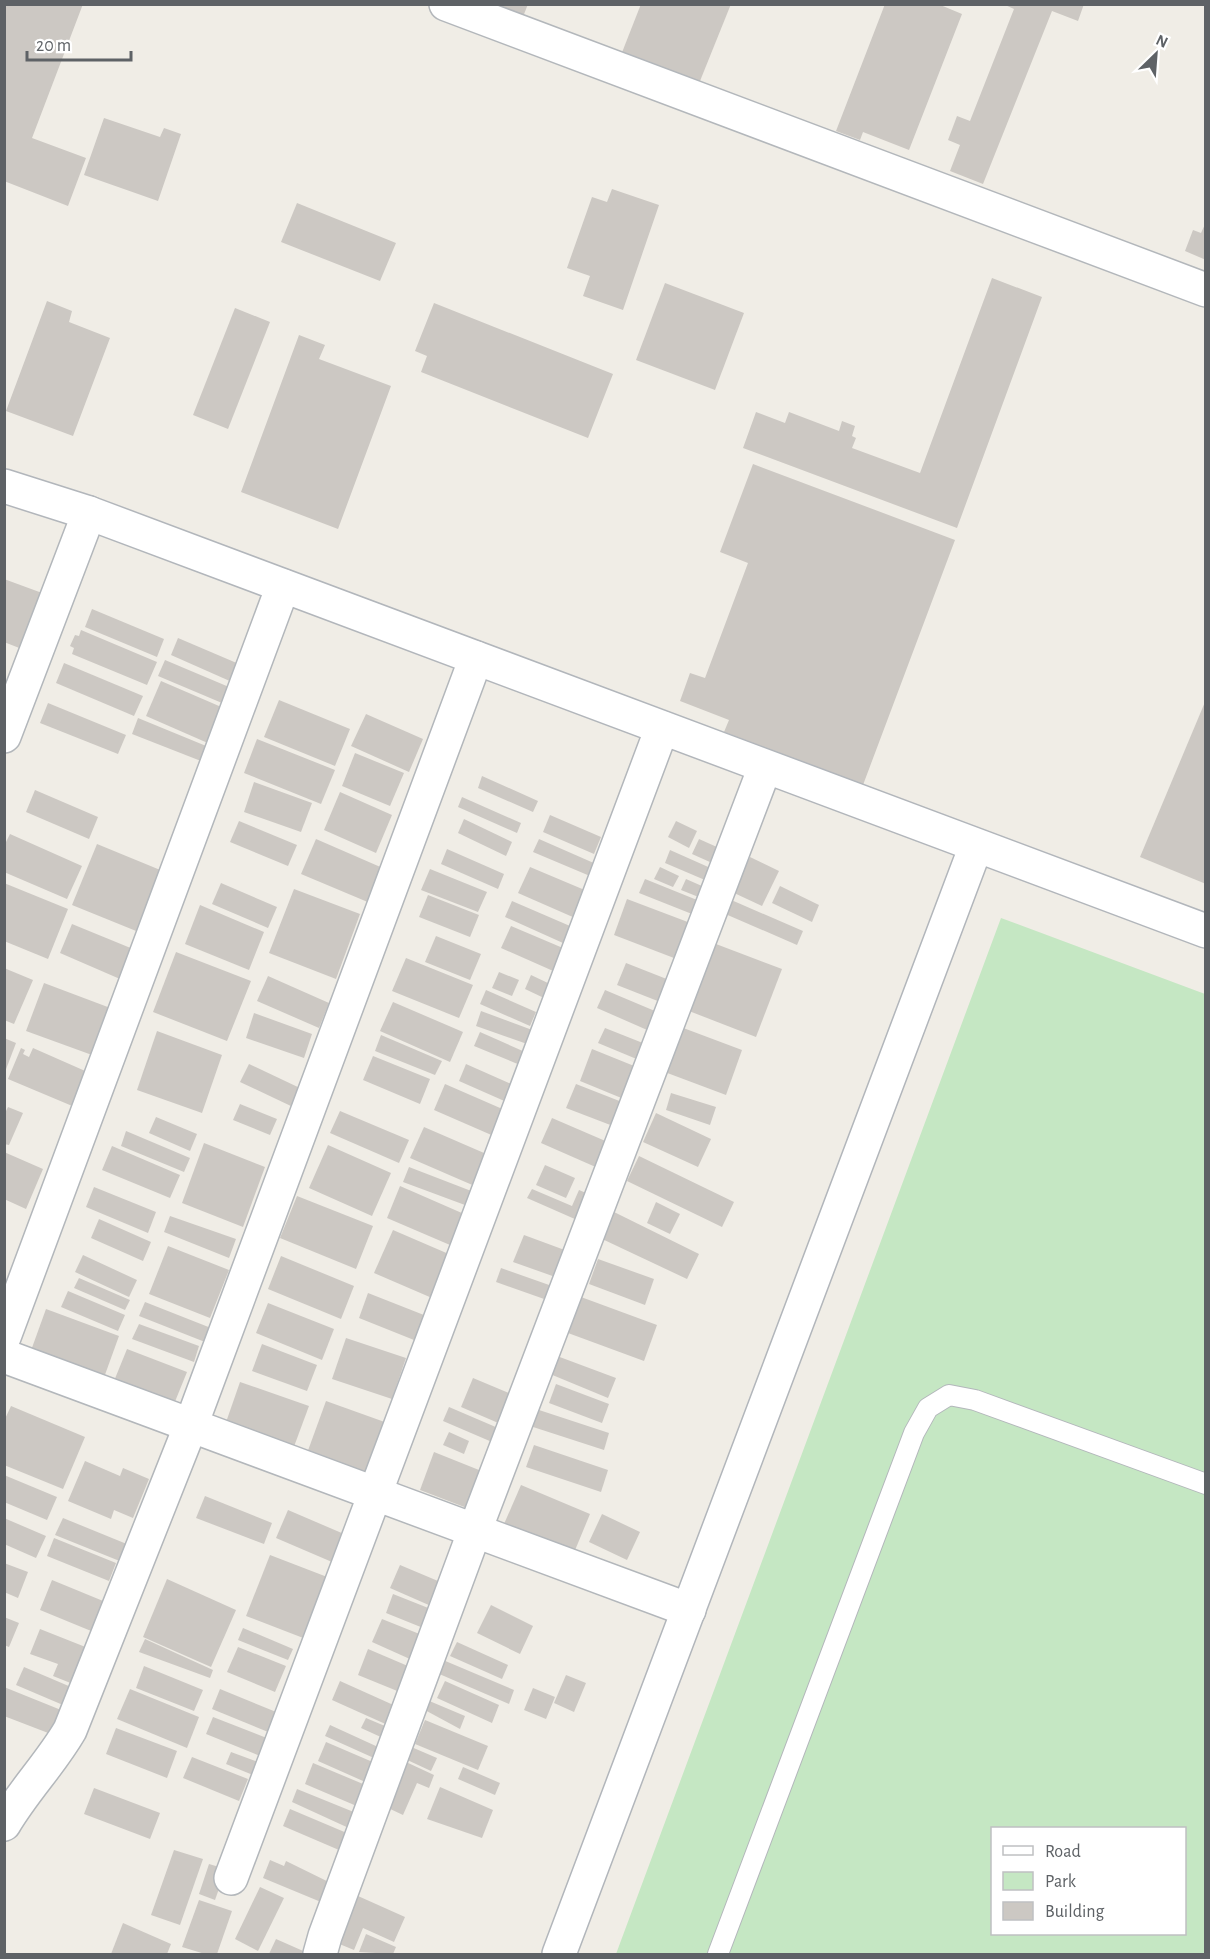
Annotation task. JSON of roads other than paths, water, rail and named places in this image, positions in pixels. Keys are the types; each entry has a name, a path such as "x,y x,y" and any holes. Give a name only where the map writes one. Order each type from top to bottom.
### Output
{"street":[{"path":"446,4 1206,290"},
{"path":"4,486 89,513 1206,931"},
{"path":"4,736 89,513"},
{"path":"4,1337 283,586"},
{"path":"4,1824 25,1792 55,1756 70,1730 191,1425 476,658"},
{"path":"231,1878 662,728"},
{"path":"320,1954 475,1530 765,767"},
{"path":"559,1954 976,846"},
{"path":"4,1356 689,1610"}],"lane":[{"path":"718,1954 914,1433 928,1408 949,1395 975,1400 1206,1484"}]}
